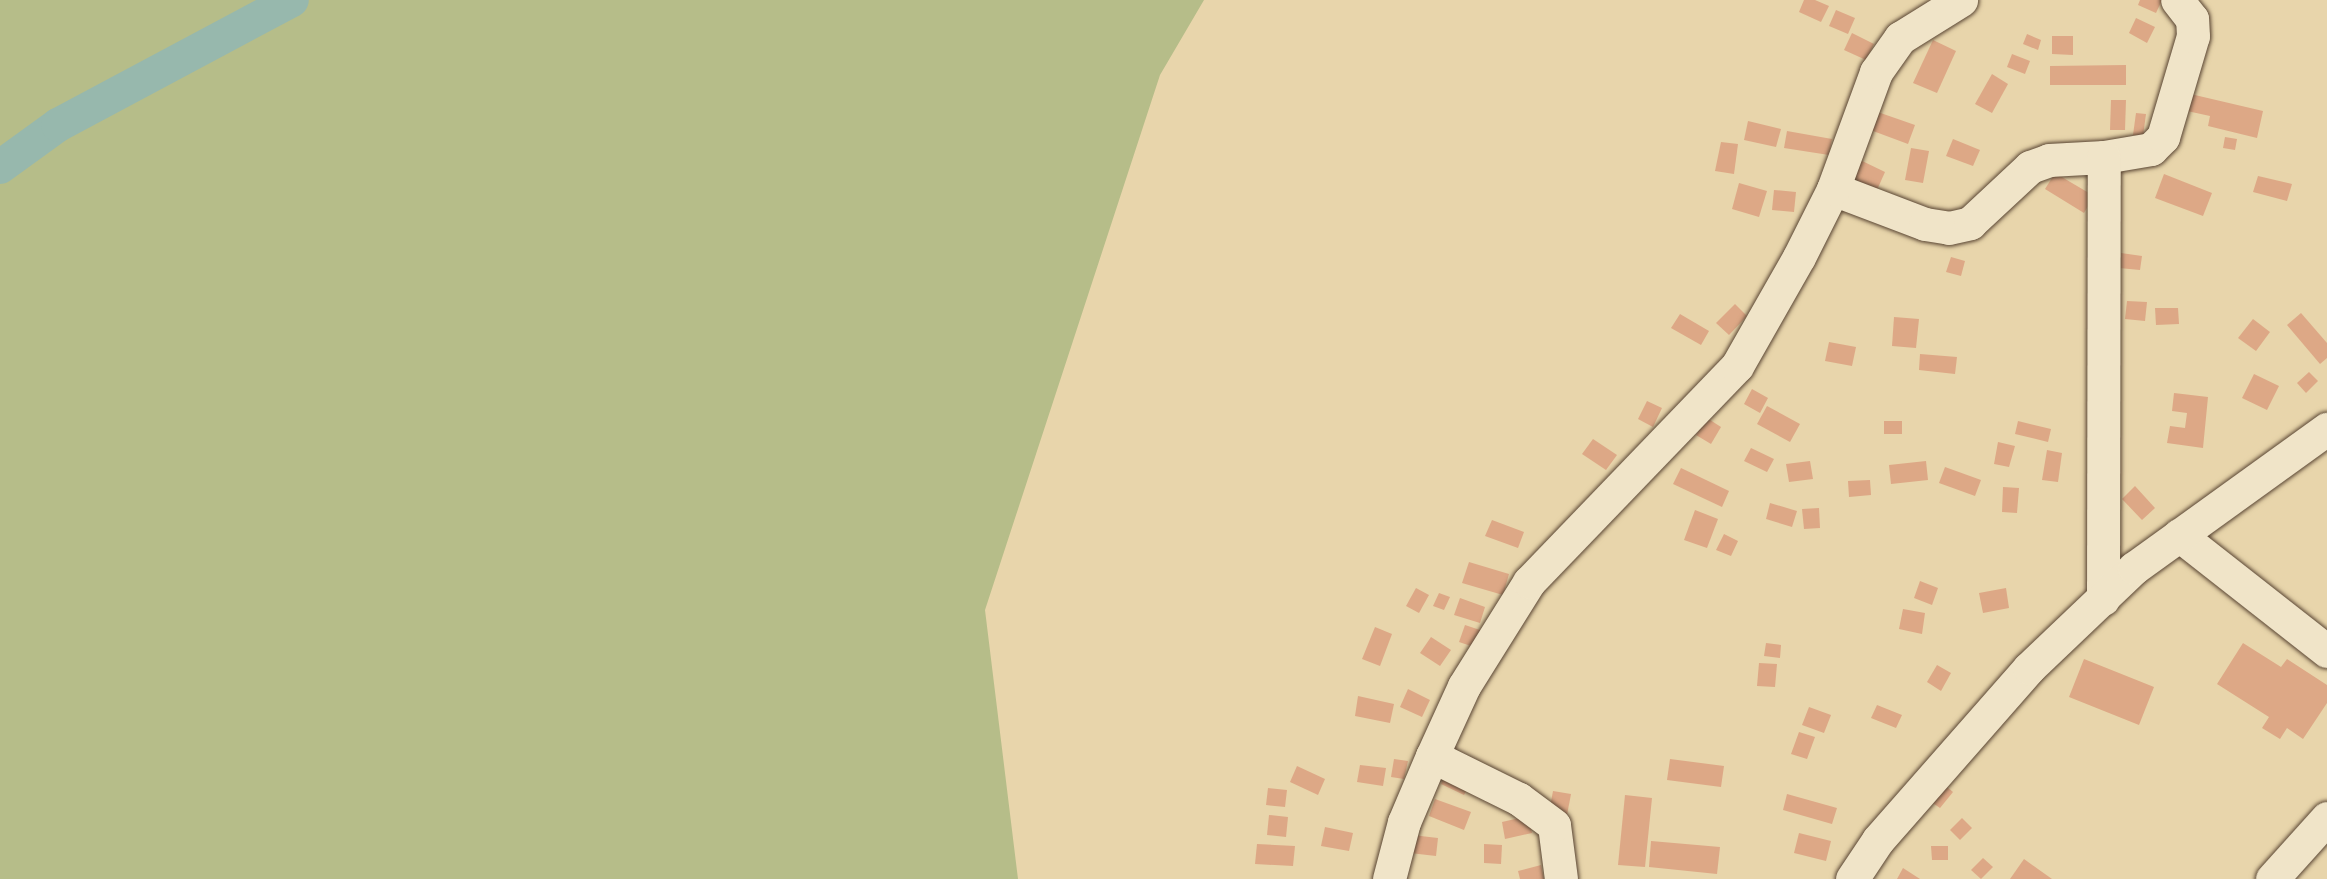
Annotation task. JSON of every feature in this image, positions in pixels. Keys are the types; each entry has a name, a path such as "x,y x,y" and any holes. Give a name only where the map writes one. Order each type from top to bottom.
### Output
{"street":[{"path":"1389,879 1404,822 1464,686 1529,582 1737,366 1799,257 1833,189 1876,72 1900,38 1961,0"},
{"path":"1833,189 1925,224 1949,228 1970,223 2030,168 2049,160 2104,157 2151,148 2163,137 2193,36 2192,19 2177,0"},
{"path":"2103,599 2104,157"},
{"path":"1852,879 1878,840 2022,677 2134,568 2327,429"},
{"path":"2179,535 2327,651"},
{"path":"1432,756 1519,799 1554,825 1562,879"},
{"path":"2272,879 2327,818"}],"green space":[{"path":"0,0 1204,0 1160,75 985,610 1018,879 0,879"}],"building":[{"path":"1804,0 1815,0 1829,6 1821,22 1799,12"},
{"path":"2140,0 2162,0 2156,13 2138,5"},
{"path":"1836,10 1855,18 1848,34 1829,26"},
{"path":"2136,18 2155,27 2147,43 2129,33"},
{"path":"1852,33 1874,44 1866,60 1844,50"},
{"path":"2027,34 2041,40 2038,50 2023,44"},
{"path":"2052,36 2073,36 2073,55 2052,54"},
{"path":"1933,40 1956,51 1937,93 1913,83"},
{"path":"2012,54 2030,61 2025,74 2007,67"},
{"path":"2126,65 2126,85 2050,85 2050,66"},
{"path":"1992,74 2008,84 1992,113 1975,104"},
{"path":"2182,92 2263,111 2257,138 2208,126 2210,116 2178,109"},
{"path":"2111,100 2126,100 2125,130 2110,130"},
{"path":"1872,110 1915,125 1908,144 1865,128"},
{"path":"2136,113 2146,114 2143,136 2133,135"},
{"path":"1748,121 1781,129 1776,147 1744,140"},
{"path":"1787,131 1832,139 1829,155 1784,148"},
{"path":"2225,137 2237,139 2235,150 2223,148"},
{"path":"1953,139 1980,150 1973,166 1946,156"},
{"path":"1721,142 1738,144 1734,174 1715,171"},
{"path":"1911,148 1929,151 1923,183 1905,180"},
{"path":"1856,158 1885,172 1877,190 1847,176"},
{"path":"2055,173 2094,196 2084,213 2045,189"},
{"path":"2164,174 2212,193 2203,216 2155,198"},
{"path":"2258,176 2292,184 2287,201 2253,192"},
{"path":"1739,183 1767,191 1759,217 1732,209"},
{"path":"1774,190 1796,192 1794,212 1772,210"},
{"path":"2121,253 2142,256 2140,270 2119,268"},
{"path":"1951,257 1965,261 1961,276 1946,272"},
{"path":"2127,301 2147,302 2145,321 2125,319"},
{"path":"1735,304 1747,316 1729,335 1716,323"},
{"path":"2155,308 2178,308 2179,324 2156,325"},
{"path":"2301,313 2327,343 2327,358 2320,364 2287,325"},
{"path":"1680,314 1709,331 1701,345 1671,328"},
{"path":"1894,317 1919,319 1916,348 1892,346"},
{"path":"2253,319 2270,332 2256,351 2238,338"},
{"path":"1829,342 1856,347 1852,366 1825,361"},
{"path":"1920,354 1957,357 1955,374 1919,370"},
{"path":"2309,372 2318,381 2306,393 2297,383"},
{"path":"2254,374 2279,386 2267,410 2242,398"},
{"path":"1752,389 1768,398 1760,413 1744,404"},
{"path":"2174,393 2208,397 2203,448 2167,443 2170,426 2185,428 2187,413 2172,411"},
{"path":"1647,401 1662,408 1653,427 1638,419"},
{"path":"1767,406 1800,424 1790,442 1757,424"},
{"path":"1707,418 1721,427 1711,444 1696,435"},
{"path":"1884,421 1902,421 1902,434 1884,434"},
{"path":"2018,421 2051,429 2048,442 2015,434"},
{"path":"1593,439 1617,455 1606,470 1582,454"},
{"path":"1998,442 2015,446 2009,467 1994,464"},
{"path":"1751,448 1774,459 1767,472 1744,461"},
{"path":"2047,450 2062,453 2058,482 2042,480"},
{"path":"1810,461 1813,479 1789,482 1786,464"},
{"path":"1926,461 1928,480 1891,484 1889,465"},
{"path":"1945,467 1981,480 1975,496 1939,483"},
{"path":"1681,468 1729,491 1722,507 1673,484"},
{"path":"1870,480 1871,495 1849,497 1848,481"},
{"path":"2135,486 2155,508 2142,520 2122,499"},
{"path":"2003,487 2019,488 2017,513 2002,512"},
{"path":"1770,503 1797,511 1792,527 1766,519"},
{"path":"1819,508 1820,528 1804,529 1802,509"},
{"path":"1695,510 1718,519 1707,548 1684,540"},
{"path":"1492,520 1524,532 1518,548 1485,536"},
{"path":"1724,534 1738,541 1731,556 1716,550"},
{"path":"1469,562 1509,574 1503,595 1462,583"},
{"path":"1920,581 1938,588 1932,605 1914,598"},
{"path":"1416,588 1429,595 1419,613 1406,606"},
{"path":"2006,588 2009,608 1983,613 1979,593"},
{"path":"1439,593 1450,597 1444,610 1433,606"},
{"path":"1460,598 1485,607 1480,623 1454,615"},
{"path":"1903,609 1925,613 1922,634 1899,629"},
{"path":"1465,625 1483,631 1477,648 1459,642"},
{"path":"1375,627 1392,634 1380,666 1362,659"},
{"path":"1431,637 1451,650 1440,666 1420,653"},
{"path":"1766,643 1781,645 1780,658 1764,656"},
{"path":"2243,643 2281,667 2287,659 2327,685 2327,703 2303,739 2287,728 2280,739 2262,728 2269,717 2217,684"},
{"path":"2084,659 2154,687 2139,725 2069,697"},
{"path":"1759,663 1777,664 1775,687 1757,686"},
{"path":"1937,665 1951,673 1941,691 1927,682"},
{"path":"1408,689 1430,700 1422,717 1400,707"},
{"path":"1358,696 1394,704 1390,723 1355,716"},
{"path":"1877,705 1902,715 1896,728 1871,718"},
{"path":"1809,707 1831,715 1824,733 1802,725"},
{"path":"1799,732 1815,737 1807,759 1791,754"},
{"path":"1394,759 1408,761 1404,779 1391,777"},
{"path":"1670,759 1724,766 1721,787 1667,780"},
{"path":"1360,765 1386,768 1383,786 1357,782"},
{"path":"1297,766 1325,779 1318,795 1290,782"},
{"path":"1448,769 1472,780 1464,795 1441,784"},
{"path":"1941,782 1953,792 1940,808 1927,799"},
{"path":"1268,788 1287,790 1285,807 1266,805"},
{"path":"1553,791 1571,794 1567,815 1549,812"},
{"path":"1787,794 1837,808 1832,824 1783,810"},
{"path":"1625,795 1652,798 1645,867 1618,865"},
{"path":"1435,799 1471,812 1464,830 1429,816"},
{"path":"1269,815 1288,817 1286,837 1267,835"},
{"path":"1528,816 1532,833 1505,839 1502,822"},
{"path":"1962,818 1972,828 1960,840 1950,830"},
{"path":"1325,827 1353,833 1349,851 1321,846"},
{"path":"1799,833 1831,841 1826,861 1794,853"},
{"path":"1412,835 1438,838 1436,856 1410,853"},
{"path":"1651,841 1720,847 1717,874 1649,867"},
{"path":"1257,844 1295,846 1293,866 1255,864"},
{"path":"1484,844 1502,845 1501,864 1484,863"},
{"path":"1931,846 1948,846 1948,860 1932,860"},
{"path":"1983,858 1993,867 1981,879 1971,870"},
{"path":"2024,859 2052,879 2010,879"},
{"path":"1541,865 1544,879 1520,879 1518,871"},
{"path":"1903,868 1920,879 1897,879"}],"waterway":[{"path":"0,167 58,125 292,0"}]}
